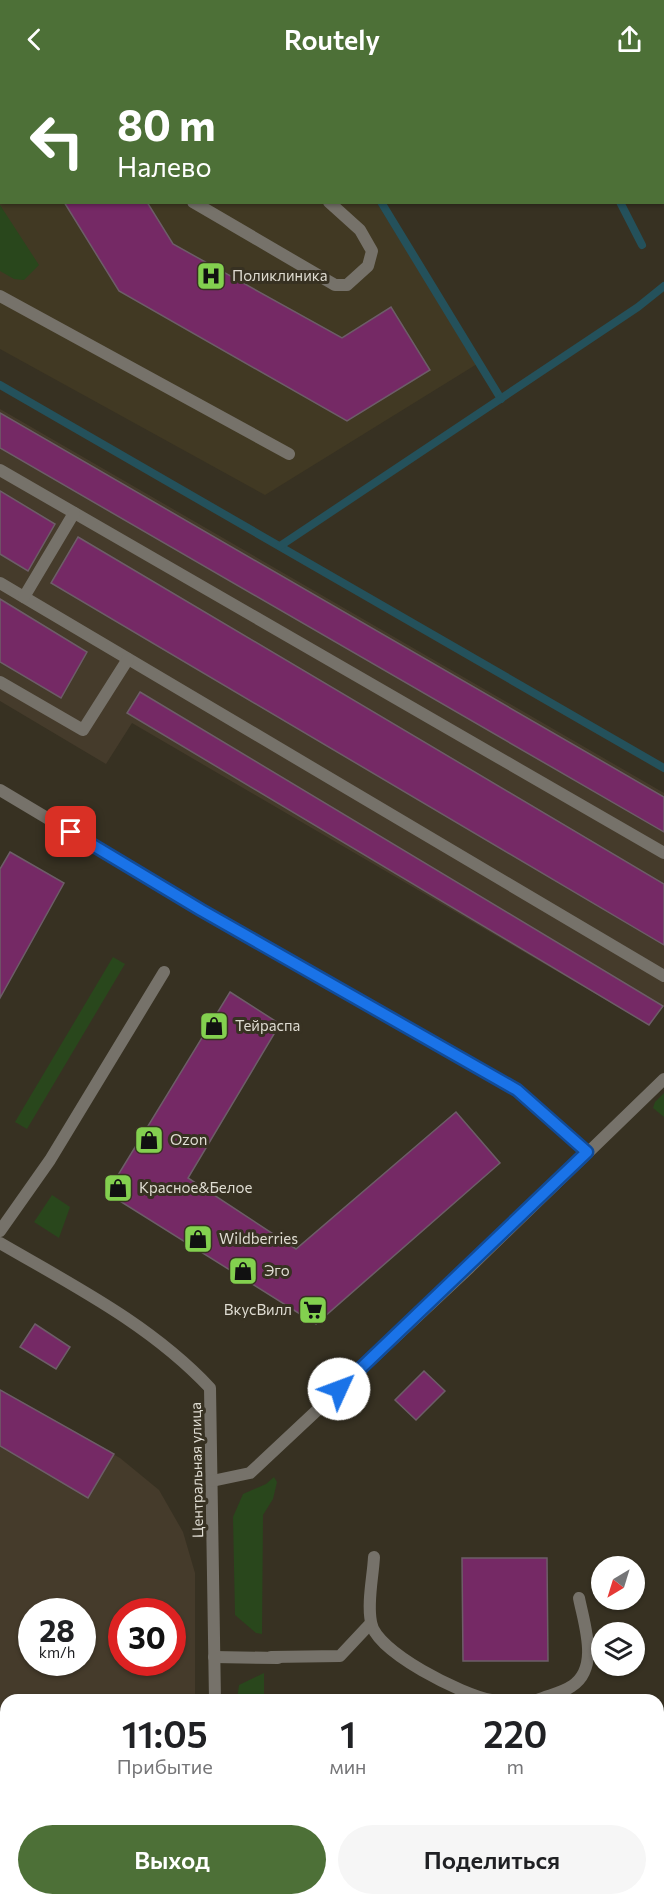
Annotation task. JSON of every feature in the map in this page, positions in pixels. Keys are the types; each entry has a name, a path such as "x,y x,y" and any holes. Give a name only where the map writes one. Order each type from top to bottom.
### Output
{"street":[{"path":"196,204 335,285 347,285 368,266 372,251 360,230 331,204"},
{"path":"0,296 289,454"},
{"path":"0,470 664,853"},
{"path":"24,597 74,513"},
{"path":"0,583 664,976"},
{"path":"0,682 83,730 128,658"},
{"path":"0,790 201,910 517,1090 587,1152"},
{"path":"0,1232 50,1160 164,972"},
{"path":"212,1481 250,1473 469,1268 664,1079"},
{"name":"Центральная улица","path":"0,1243 134,1322 186,1362 210,1388 215,1694"},
{"path":"374,1557 370,1624 384,1644 401,1657 468,1694"},
{"path":"552,1694 574,1685 585,1673 588,1653 579,1598"},
{"path":"214,1657 340,1656 370,1624"}],"shaded area":[{"name":"Поликлиника","path":"0,204 378,204 477,364 265,495 0,349"},
{"path":"0,409 664,793 664,1005 649,1025 132,723 106,764 0,701"},
{"path":"0,1390 120,1458 159,1490 183,1532 195,1573 195,1694 0,1694"}],"green space":[{"path":"0,205 39,265 24,280 14,279 0,271"},
{"path":"113,957 125,964 27,1129 15,1122"},
{"path":"664,1093 664,1117 653,1108 655,1102"},
{"path":"52,1195 70,1207 59,1238 34,1222"},
{"path":"274,1477 277,1482 273,1499 263,1515 262,1634 256,1633 235,1615 233,1517 243,1494 266,1484"},
{"path":"264,1673 264,1694 238,1694 239,1685"}],"building":[{"path":"65,204 148,204 173,244 342,338 391,307 430,370 347,421 119,291"},
{"path":"0,413 664,797 664,832 0,448"},
{"path":"0,491 55,524 28,571 0,554"},
{"path":"78,537 664,884 664,945 51,583"},
{"path":"0,599 87,652 61,698 0,662"},
{"path":"140,692 663,1006 649,1025 127,713"},
{"path":"10,852 64,883 0,998 0,869"},
{"path":"230,992 280,1024 188,1178 296,1249 456,1112 500,1163 316,1324 107,1193"},
{"path":"35,1324 70,1347 56,1369 20,1347"},
{"path":"424,1371 445,1391 416,1420 395,1400"},
{"path":"0,1390 114,1454 88,1498 0,1446"},
{"path":"462,1558 547,1558 548,1661 463,1661"}],"waterway":[{"path":"382,204 501,399"},
{"path":"621,204 642,245"},
{"path":"280,546 638,307 664,286"},
{"path":"0,385 664,768"}],"place":[{"name":"Поликлиника","path":"211,276"},
{"name":"Тейраспа","path":"214,1026"},
{"name":"Ozon","path":"149,1140"},
{"name":"Красное&Белое","path":"118,1188"},
{"name":"Wildberries","path":"198,1239"},
{"name":"Эго","path":"243,1271"},
{"name":"ВкусВилл","path":"313,1310"}],"route":[{"path":"71,832 201,910 517,1090 587,1152 469,1268 339,1389"}]}
